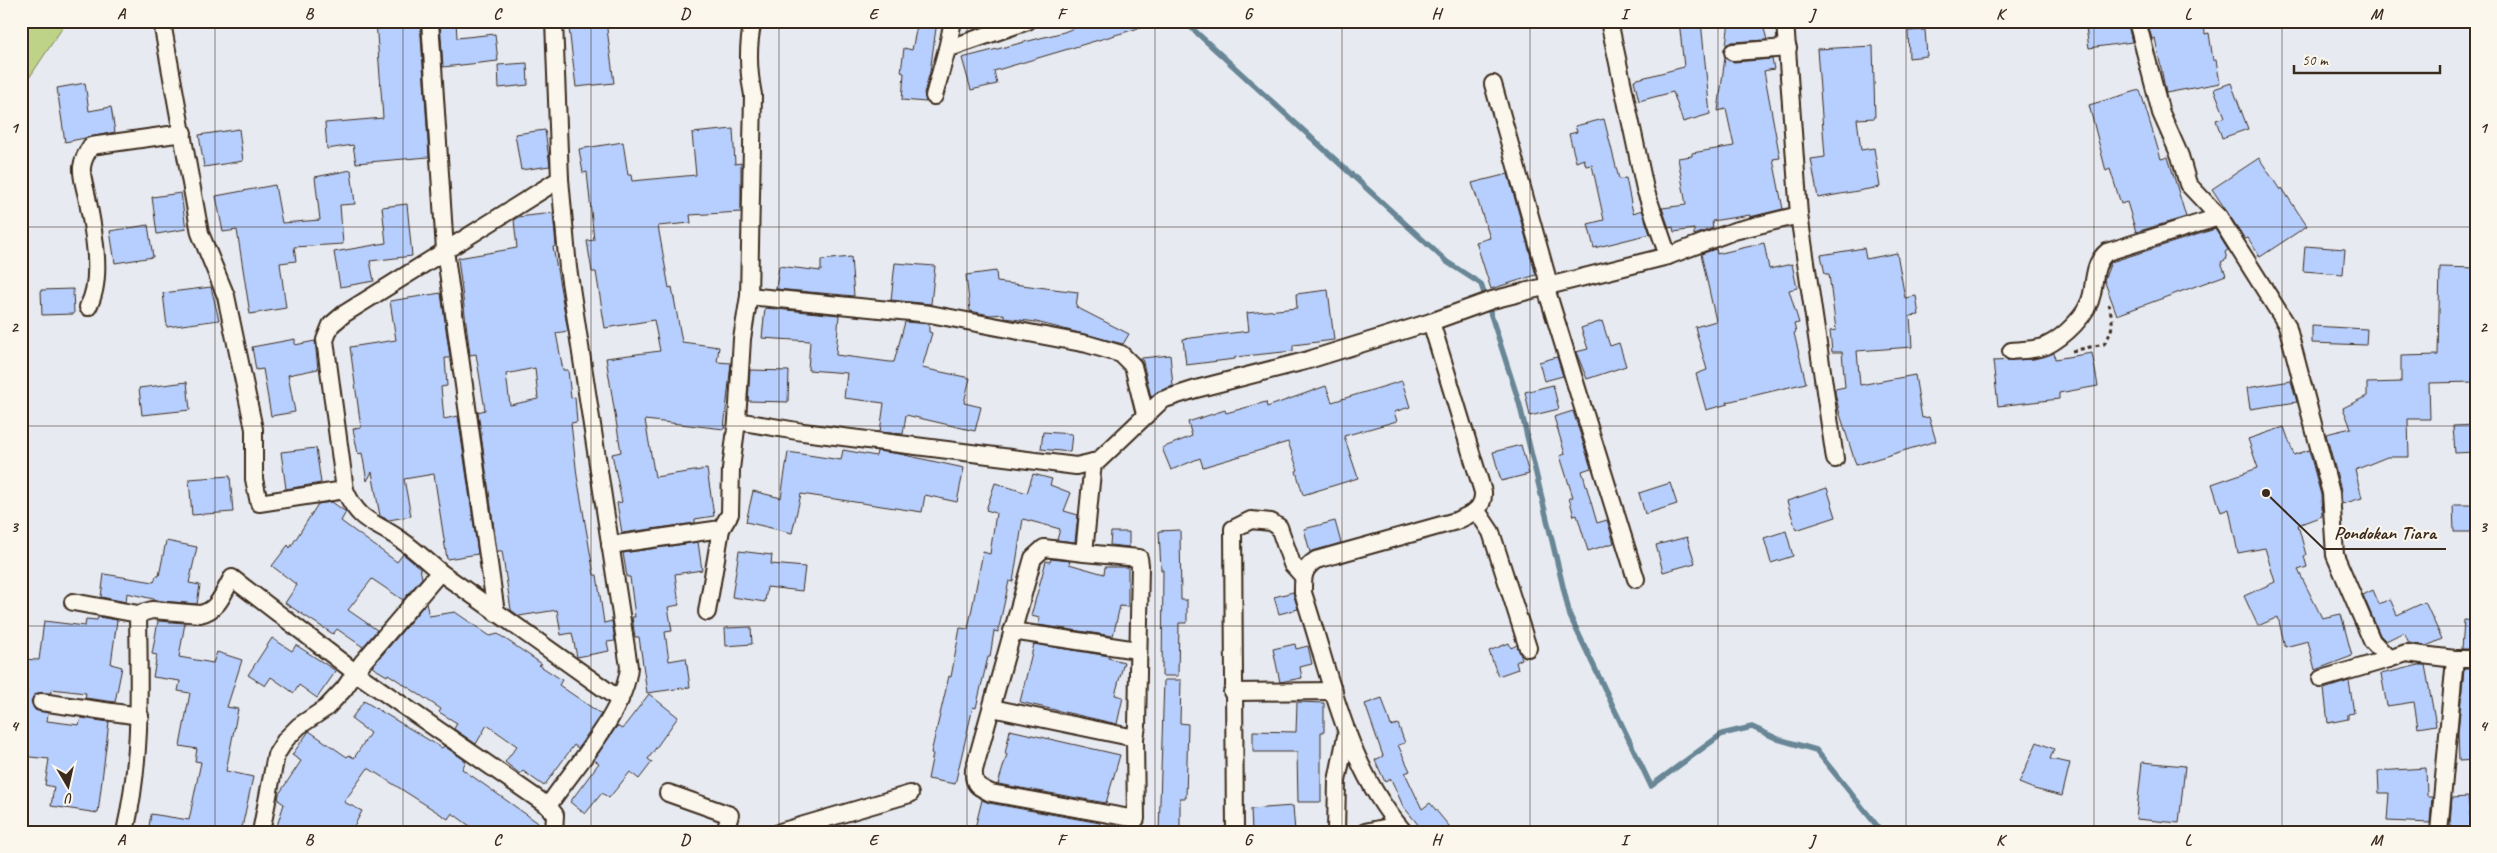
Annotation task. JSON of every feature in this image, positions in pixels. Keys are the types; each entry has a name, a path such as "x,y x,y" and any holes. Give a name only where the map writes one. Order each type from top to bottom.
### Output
{"street":[{"path":"430,21 445,250 496,613"},
{"path":"548,806 610,718 620,700 628,679 629,666 568,268 560,179 554,21"},
{"path":"707,612 721,529 730,514 731,469 737,421 742,339 750,296 753,95 748,68 748,48 752,21"},
{"path":"934,96 953,21"},
{"path":"947,49 1010,23 1028,21"},
{"path":"1609,21 1645,189 1668,256"},
{"path":"1785,21 1799,215 1835,459"},
{"path":"2137,21 2161,113 2180,156 2188,184 2219,217 2287,325 2331,494 2335,556 2372,641 2389,659"},
{"path":"163,28 200,233 226,296 254,429 254,479 259,503 345,490"},
{"path":"1732,52 1788,48"},
{"path":"1492,84 1547,285 1636,579"},
{"path":"88,306 95,295 96,282 92,222 81,168 84,158 91,146 183,133"},
{"path":"560,179 344,314 331,326 325,340 345,490 353,507 361,516 400,540 496,613 620,700"},
{"path":"737,421 803,432 1076,466 1093,462 1109,452 1145,414 1167,398 1305,361 1431,322 1485,302 1668,256 1734,231 1799,215"},
{"path":"2011,351 2044,346 2078,320 2086,310 2092,296 2097,264 2107,252 2219,217"},
{"path":"750,296 930,314 1087,344 1121,354 1133,366 1145,414"},
{"path":"1365,832 1401,828 1376,794 1346,731 1303,593 1302,575 1307,566 1316,560 1456,521 1477,511 1483,502 1483,492 1431,322"},
{"path":"1084,553 1093,462"},
{"path":"1477,511 1491,532 1528,648"},
{"path":"1235,832 1232,692 1233,529 1251,520 1271,522 1279,527 1292,564 1302,575"},
{"path":"610,545 721,529"},
{"path":"1052,547 1084,553 1139,558 1137,726 1135,738 1136,825 991,794 976,787 974,782 974,770 1033,558 1037,552 1044,548 1052,547"},
{"path":"261,832 276,755 286,739 300,726 326,708 417,596 440,572"},
{"path":"73,602 138,614 152,610 200,614 215,609 232,578 356,673 548,806 555,815 554,832"},
{"path":"125,832 134,790 140,716 138,614"},
{"path":"1012,631 1137,650"},
{"path":"2321,679 2406,653 2454,659 2476,659"},
{"path":"2438,832 2454,659"},
{"path":"1232,692 1334,691"},
{"path":"41,702 140,716"},
{"path":"992,708 1135,738"},
{"path":"1336,832 1337,781 1346,731"},
{"path":"668,793 730,815 725,832"},
{"path":"780,832 910,794"}],"green space":[{"path":"21,21 67,21 21,90"}],"building":[{"path":"376,21 420,21 429,157 356,163 353,145 327,149 325,123 383,118"},
{"path":"440,21 456,21 457,38 495,34 498,61 443,67"},
{"path":"574,21 606,21 614,83 576,87 569,28 575,27"},
{"path":"918,21 937,21 930,72 924,93 926,102 902,100 904,73 901,72 904,48 912,50"},
{"path":"1091,21 1149,21 1149,25 994,71 997,84 971,90 962,58 1064,32"},
{"path":"1679,21 1701,21 1710,114 1683,122 1673,92 1639,101 1634,80 1684,67"},
{"path":"1729,21 1762,21 1767,40 1732,42 1726,45"},
{"path":"2085,21 2127,21 2132,42 2089,48"},
{"path":"2147,21 2204,21 2205,34 2209,33 2213,60 2216,60 2220,83 2166,93 2155,38 2152,39"},
{"path":"1925,30 1927,56 1909,58 1908,31"},
{"path":"1873,46 1875,118 1857,119 1861,150 1874,148 1880,187 1818,198 1811,159 1825,157 1817,49"},
{"path":"1725,57 1734,62 1772,59 1774,69 1764,71 1780,158 1773,159 1783,209 1750,217 1750,215 1712,221 1713,228 1694,235 1694,229 1674,232 1673,227 1669,228 1662,208 1686,205 1678,158 1692,156 1692,153 1734,146 1726,109 1718,111"},
{"path":"527,63 528,85 499,88 498,65"},
{"path":"85,83 89,111 111,107 115,132 65,142 57,88"},
{"path":"2231,83 2248,129 2222,138 2216,120 2225,117 2214,89"},
{"path":"2140,90 2161,159 2168,157 2186,217 2136,232 2127,202 2121,204 2110,169 2106,171 2089,105"},
{"path":"1604,119 1619,179 1626,178 1633,213 1642,210 1650,234 1594,248 1588,224 1604,220 1592,165 1586,166 1584,159 1576,162 1569,134 1577,132 1575,126"},
{"path":"239,129 243,161 204,167 199,135"},
{"path":"733,129 735,164 741,163 741,212 690,215 691,223 658,226 669,288 672,287 682,342 719,347 717,362 731,363 724,429 645,420 655,477 707,469 714,516 695,519 695,523 622,533 617,503 622,502 612,454 621,452 606,358 660,351 654,320 605,328 596,272 592,272 587,241 594,240 587,172 583,173 579,149 623,142 628,175 631,175 632,181 696,175 692,133"},
{"path":"545,130 550,166 521,170 515,134"},
{"path":"2259,158 2307,226 2260,257 2248,238 2245,239 2212,189"},
{"path":"351,170 355,204 340,205 343,244 294,247 296,261 280,263 286,308 250,314 237,230 223,232 216,196 275,185 282,223 320,220 315,177"},
{"path":"1508,174 1536,275 1491,289 1476,242 1490,238 1472,183"},
{"path":"181,193 186,229 157,234 152,197"},
{"path":"407,204 412,256 370,261 374,281 340,287 334,252 386,243 382,207"},
{"path":"553,213 556,246 553,247 568,331 556,333 563,370 568,370 571,398 575,397 577,422 571,423 577,476 594,575 597,575 604,623 612,621 615,641 607,642 609,651 577,657 572,633 561,635 557,610 519,616 511,610 502,551 497,551 478,412 485,410 476,354 470,355 458,258 517,248 514,220 518,217","holes":["535,368 538,399 510,405 506,374"]},
{"path":"148,225 153,257 115,263 110,231"},
{"path":"2215,229 2228,250 2225,252 2227,259 2221,262 2226,275 2117,315 2104,280 2111,262"},
{"path":"1764,243 1769,269 1792,264 1797,288 1789,290 1799,323 1794,324 1796,332 1794,333 1806,383 1727,402 1728,404 1706,410 1696,374 1707,370 1695,327 1716,321 1701,254 1716,249 1717,254"},
{"path":"2305,246 2345,249 2343,274 2303,271"},
{"path":"1864,248 1866,259 1897,253 1905,298 1916,296 1919,315 1910,316 1912,347 1857,351 1860,385 1915,375 1922,418 1929,417 1936,441 1856,465 1835,392 1835,389 1845,387 1842,352 1832,352 1830,331 1836,330 1829,274 1825,274 1821,255"},
{"path":"851,257 854,296 776,289 779,266 821,271 821,260"},
{"path":"895,263 935,266 931,304 891,300"},
{"path":"2440,267 2476,268 2476,382 2429,383 2430,419 2408,419 2409,457 2387,457 2355,470 2362,498 2342,504 2341,490 2326,434 2351,428 2343,408 2367,396 2367,383 2401,382 2401,356 2438,355"},
{"path":"996,271 997,282 1078,292 1076,307 1129,334 1123,344 1036,322 1004,318 1004,314 990,315 970,311 966,275"},
{"path":"211,287 219,320 167,327 163,293"},
{"path":"73,289 74,314 42,315 41,290"},
{"path":"1328,290 1334,340 1293,345 1293,351 1235,357 1235,359 1186,365 1183,339 1249,331 1247,313 1297,308 1296,294"},
{"path":"441,293 450,358 445,358 447,386 441,387 444,419 458,416 478,554 447,559 434,474 404,479 411,516 389,520 380,516 372,472 367,481 362,453 358,454 353,429 361,428 350,347 396,340 390,301"},
{"path":"765,308 839,315 836,355 890,362 894,362 905,322 929,324 929,332 932,333 922,368 970,378 964,403 981,407 975,431 906,415 903,434 880,432 884,403 844,398 847,373 808,370 810,341 762,338"},
{"path":"1602,321 1610,346 1619,343 1626,366 1587,379 1576,352 1588,349 1581,328"},
{"path":"2312,326 2367,329 2366,345 2312,343"},
{"path":"295,339 295,345 315,341 318,369 288,375 295,412 271,416 263,369 256,370 252,347"},
{"path":"2054,353 2055,359 2092,353 2098,386 2059,393 2059,399 1998,406 1993,361 2034,359"},
{"path":"1170,355 1173,386 1159,391 1151,397 1142,358"},
{"path":"1557,357 1563,376 1544,381 1539,362"},
{"path":"750,370 789,371 788,402 748,401"},
{"path":"1402,381 1410,407 1394,412 1397,421 1344,436 1358,478 1303,495 1296,471 1298,470 1288,442 1203,467 1200,458 1171,470 1162,448 1192,436 1188,422 1225,410 1226,413 1266,402 1267,407 1326,386 1332,402"},
{"path":"2291,381 2297,402 2250,409 2247,388"},
{"path":"187,382 190,410 142,415 139,388"},
{"path":"1553,385 1559,409 1530,416 1525,392"},
{"path":"1573,411 1591,468 1582,471 1597,523 1607,520 1614,543 1588,551 1577,515 1574,516 1569,498 1573,497 1560,456 1565,454 1554,417"},
{"path":"2476,425 2476,452 2455,453 2453,426"},
{"path":"2284,427 2294,455 2309,450 2321,495 2322,516 2298,525 2306,555 2304,556 2307,567 2298,570 2322,618 2341,614 2352,656 2315,670 2308,641 2285,647 2278,617 2258,626 2244,596 2275,582 2265,548 2238,553 2229,509 2221,512 2212,484 2258,468 2248,439"},
{"path":"1043,432 1072,434 1070,452 1041,449"},
{"path":"1521,445 1529,474 1501,481 1493,452"},
{"path":"316,448 321,483 286,489 281,452"},
{"path":"843,450 876,456 877,451 900,454 964,468 957,502 925,495 922,512 801,494 792,533 746,522 753,491 781,498 788,452 841,460"},
{"path":"1033,474 1052,479 1050,485 1071,493 1064,511 1078,515 1075,542 1057,540 1060,529 1023,519 1013,582 1009,581 998,632 994,631 990,657 988,657 976,708 973,707 955,784 928,779 933,754 931,753 949,676 951,677 960,628 968,629 983,552 990,554 996,513 986,510 995,483 1027,493"},
{"path":"230,476 233,512 192,515 189,479"},
{"path":"1670,483 1677,504 1645,514 1639,493"},
{"path":"1827,488 1836,517 1796,530 1787,501"},
{"path":"332,502 346,512 341,521 397,562 403,554 420,568 422,578 403,600 372,579 348,610 377,630 363,647 337,629 333,634 285,603 297,585 272,566 288,545 290,548 318,504"},
{"path":"2453,505 2476,505 2476,532 2454,532"},
{"path":"1335,521 1341,543 1310,552 1304,529"},
{"path":"1180,530 1181,600 1187,600 1187,623 1179,623 1178,676 1162,676 1163,570 1161,570 1159,531"},
{"path":"1786,531 1793,556 1771,563 1764,538"},
{"path":"1111,532 1129,532 1129,547 1110,545"},
{"path":"1687,537 1695,563 1663,572 1656,545"},
{"path":"166,541 197,547 189,583 200,585 197,604 162,601 127,593 126,602 101,597 104,574 154,582 156,576 159,576"},
{"path":"698,542 702,570 675,574 679,605 668,607 672,631 665,632 669,661 686,658 690,687 647,693 639,637 635,637 632,617 635,617 630,577 627,577 623,553"},
{"path":"739,551 772,555 771,564 805,567 802,591 767,587 765,602 732,597"},
{"path":"1051,559 1070,561 1069,564 1104,574 1105,567 1128,567 1128,607 1120,606 1113,636 1038,625 1040,618 1031,616 1046,561 1050,562"},
{"path":"2373,590 2379,604 2390,599 2397,615 2425,602 2442,639 2427,646 2409,643 2404,632 2386,641 2380,635 2363,595"},
{"path":"1293,592 1298,609 1279,614 1274,597"},
{"path":"426,603 429,616 455,612 490,636 498,634 542,664 539,665 562,680 559,685 601,714 578,748 574,745 544,786 523,771 520,774 505,762 517,746 487,725 476,744 454,729 457,723 439,712 441,709 388,674 387,676 372,667"},
{"path":"98,617 117,620 111,664 122,667 115,702 85,698 86,693 51,689 51,693 37,693 31,701 35,710 48,713 47,721 79,725 81,718 109,722 98,813 51,806 54,787 45,785 49,759 21,756 21,735 27,691 21,690 21,659 39,660 44,621 85,626 86,619 97,620"},
{"path":"2464,620 2476,621 2476,649 2462,649"},
{"path":"158,621 185,623 179,657 213,663 217,652 242,660 227,707 238,709 226,771 253,777 241,832 148,832 151,814 189,820 201,762 195,761 197,749 180,746 190,693 178,691 180,681 153,677 157,655 152,654"},
{"path":"751,627 752,644 726,646 725,628"},
{"path":"272,638 292,651 296,645 336,671 317,698 299,685 294,693 271,677 265,686 248,675"},
{"path":"1509,643 1511,648 1517,645 1522,659 1516,662 1518,669 1498,676 1489,651"},
{"path":"1034,644 1109,656 1108,658 1124,662 1115,695 1123,697 1117,724 1020,702"},
{"path":"1295,644 1296,649 1308,646 1312,664 1300,667 1302,678 1280,682 1273,649"},
{"path":"2425,665 2436,725 2418,728 2414,702 2387,706 2381,674"},
{"path":"2464,669 2476,669 2476,760 2459,761 2458,732"},
{"path":"1164,680 1181,680 1180,723 1188,724 1186,798 1180,798 1180,832 1159,832"},
{"path":"2349,681 2354,713 2348,714 2348,719 2328,723 2324,689"},
{"path":"649,694 678,717 648,759 652,762 639,779 630,772 609,798 602,793 585,814 570,802 599,763 594,760 617,726 622,729"},
{"path":"1382,698 1391,726 1398,724 1405,743 1398,745 1410,771 1405,773 1422,809 1430,803 1454,832 1424,832 1403,806 1391,779 1385,782 1375,760 1383,756 1365,704"},
{"path":"364,701 442,748 444,746 466,761 462,769 544,827 544,832 478,832 452,813 448,819 368,768 344,802 362,811 351,832 275,832 284,804 278,800 279,794 301,761 292,755 309,731 347,757 349,755 354,758 370,733 351,719"},
{"path":"1297,702 1324,703 1324,732 1321,732 1321,802 1298,802 1297,752 1253,752 1253,731 1296,732"},
{"path":"1010,730 1120,755 1106,803 998,784 1007,754 1005,754"},
{"path":"2037,742 2054,749 2050,759 2070,763 2062,796 2019,783"},
{"path":"2142,762 2185,766 2179,823 2136,819"},
{"path":"2426,768 2427,796 2432,796 2430,823 2387,821 2389,793 2379,793 2378,771"},
{"path":"2468,797 2472,832 2452,832 2450,824 2452,798"},
{"path":"982,800 989,803 1100,823 1098,832 990,832 975,828"},
{"path":"1293,806 1295,832 1252,832 1251,809"}],"waterway":[{"path":"1184,21 1447,262 1481,284 1519,402 1570,616 1651,786 1722,734 1752,727 1778,739 1816,750 1882,832"}],"place":[{"name":"Pondokan Tiara","path":"2266,493"}]}
